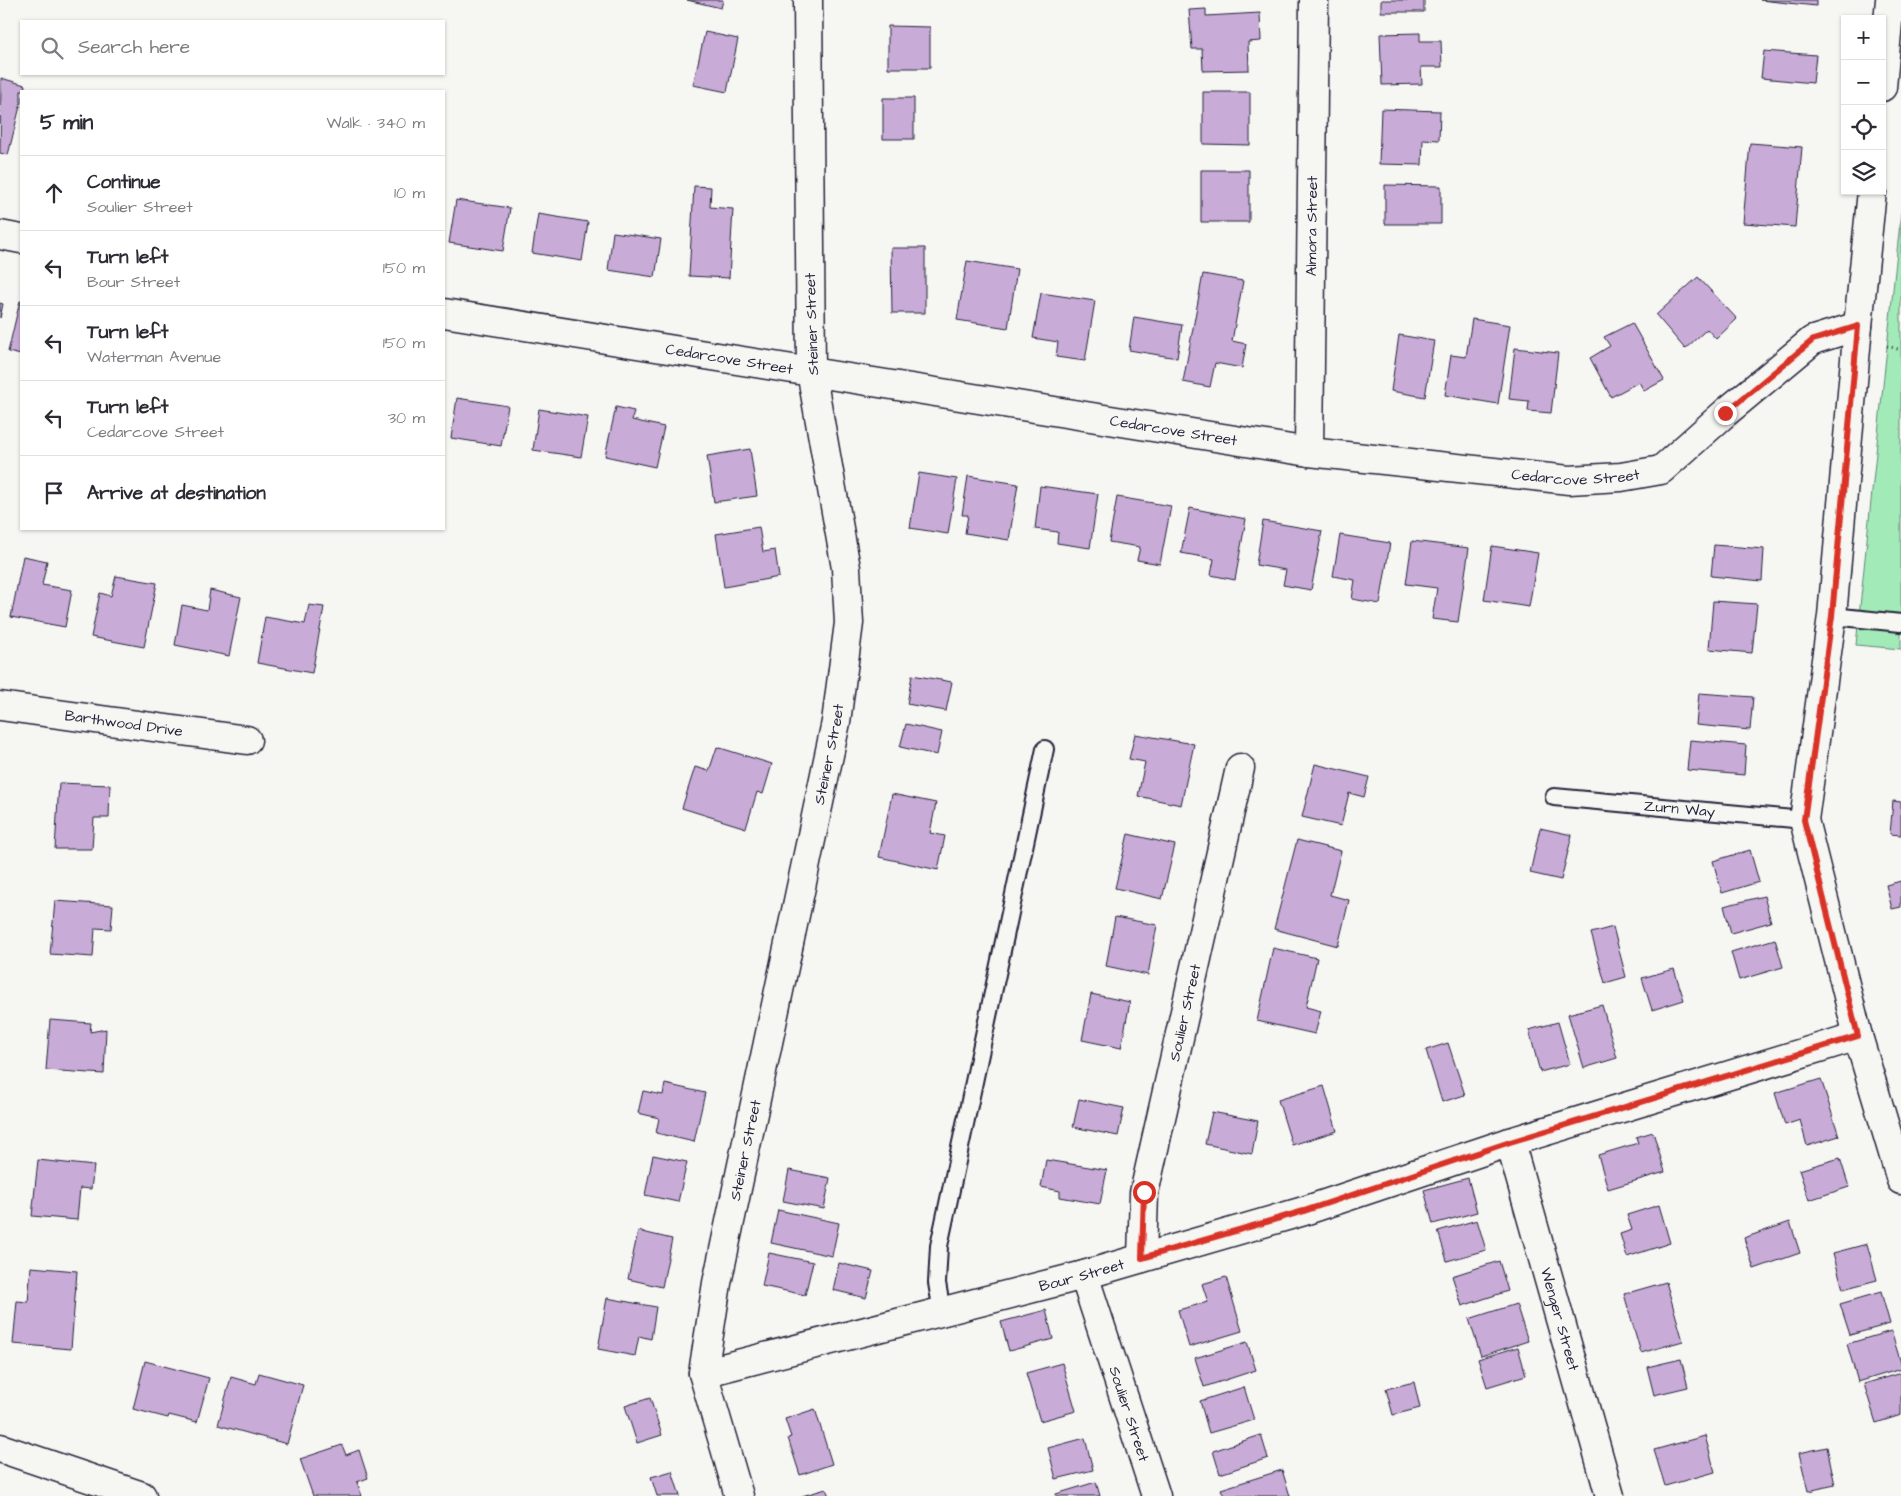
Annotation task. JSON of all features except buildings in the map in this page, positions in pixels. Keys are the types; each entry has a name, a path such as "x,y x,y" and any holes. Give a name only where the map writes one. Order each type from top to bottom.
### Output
{"street":[{"name":"Steiner Street","path":"739,1496 703,1373 717,1283 836,722 849,623 846,568 811,371 808,0"},
{"name":"Almora Street","path":"1309,452 1314,0"},
{"path":"1884,60 1890,0"},
{"path":"1872,195 1832,616 1804,820 1858,1036 1901,1180"},
{"path":"0,235 20,240"},
{"name":"Cedarcove Street","path":"445,313 1309,452 1570,480 1621,477 1661,470 1725,413 1813,340 1858,326"},
{"name":"Barthwood Drive","path":"0,706 247,740"},
{"name":"Soulier Street","path":"1142,1258 1144,1192 1240,768"},
{"name":"Bour Street","path":"703,1373 1084,1275 1304,1211 1510,1142 1858,1036"},
{"name":"Wenger Street","path":"1510,1142 1610,1496"},
{"name":"Soulier Street","path":"1084,1275 1156,1496"},
{"path":"0,1448 142,1496"}],"lane":[{"path":"1832,616 1901,623"},
{"path":"942,1312 938,1283 938,1246 1044,749"},
{"name":"Zurn Way","path":"1554,798 1804,820"}],"path":[{"path":"1887,346 1901,350"}],"green space":[{"path":"1901,213 1901,649 1856,645"}],"route":[{"path":"1144,1192 1142,1258 1304,1211 1510,1142 1858,1036 1804,820 1832,616 1858,326 1813,340 1725,413"}]}
